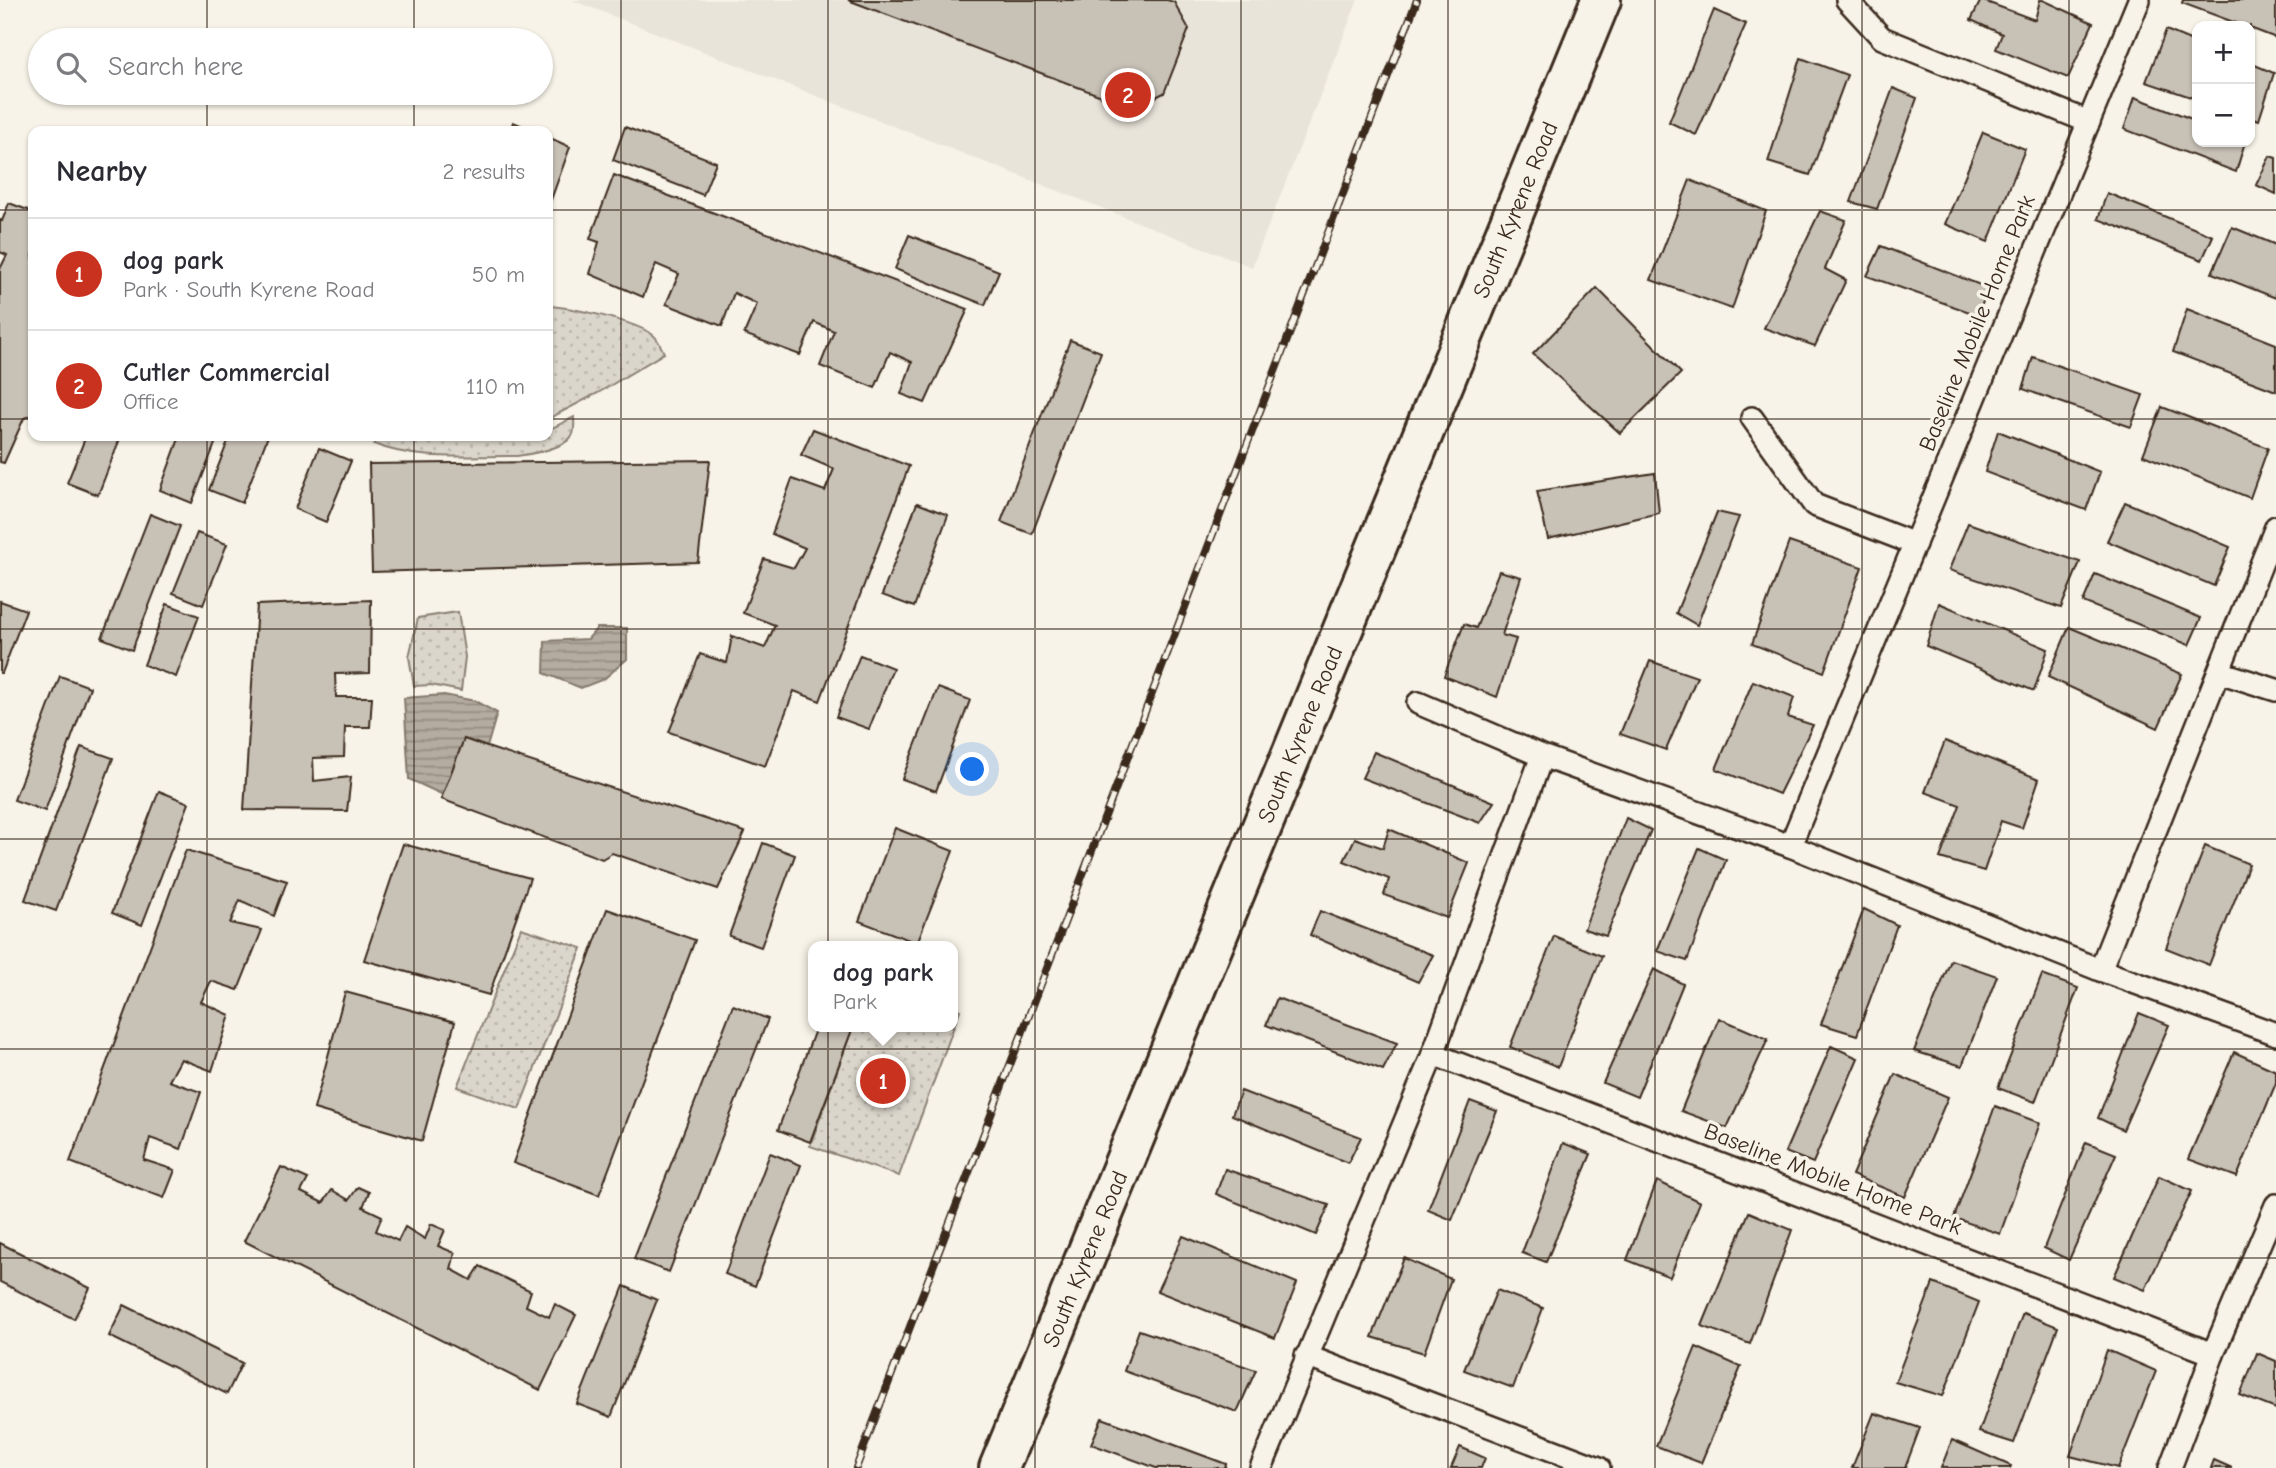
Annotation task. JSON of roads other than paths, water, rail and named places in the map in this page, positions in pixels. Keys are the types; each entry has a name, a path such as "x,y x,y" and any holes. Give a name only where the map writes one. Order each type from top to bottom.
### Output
{"street":[{"name":"South Kyrene Road","path":"999,1468 1601,0"}],"lane":[{"path":"1847,0 1882,38 2088,122"},
{"name":"Baseline Mobile Home Park","path":"1790,846 2139,0"},
{"path":"1752,418 1814,505 1915,544"},
{"path":"2100,970 2276,527"},
{"path":"2219,671 2276,690"},
{"path":"1418,703 1542,756 1790,846 2100,970 2276,1034"},
{"path":"1261,1468 1433,1054 1542,756"},
{"name":"Baseline Mobile Home Park","path":"1433,1054 2213,1354"},
{"path":"2170,1468 2213,1354 2276,1205"},
{"path":"1306,1356 1599,1468"}],"railway":[{"path":"856,1468 1417,0"}],"place":[{"name":"Cutler Commercial","path":"1128,95"},
{"name":"dog park","path":"883,1081"}]}
